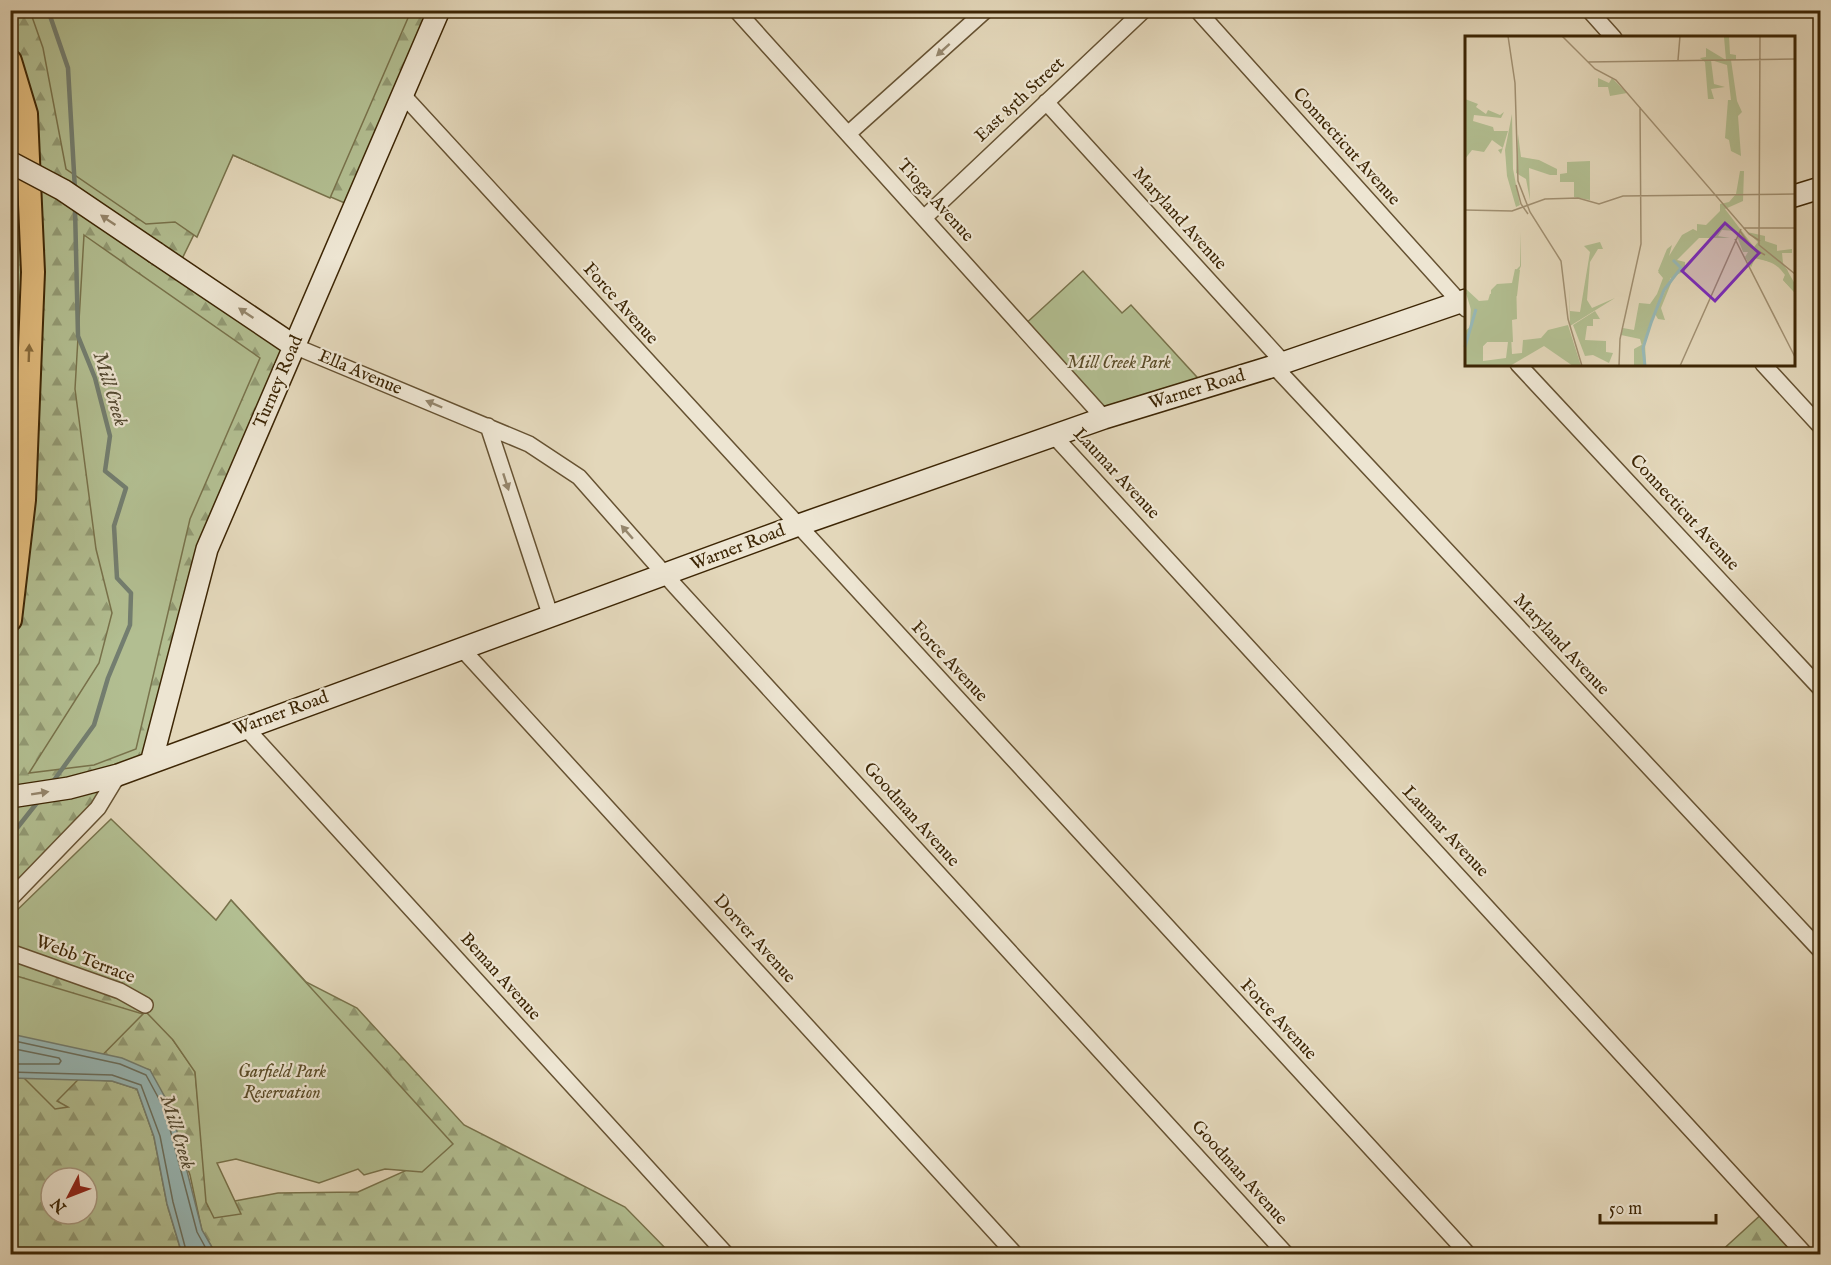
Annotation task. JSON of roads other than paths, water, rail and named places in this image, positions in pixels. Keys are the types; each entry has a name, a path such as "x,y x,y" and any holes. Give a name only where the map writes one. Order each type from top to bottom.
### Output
{"main road":[{"name":"Turney Road","path":"151,764 207,549 439,10"},
{"path":"10,61 26,114 33,272 24,501 10,621"},
{"name":"Ella Avenue","path":"10,162 63,190 294,346"},
{"path":"1795,196 1821,188"},
{"name":"Warner Road","path":"10,797 69,788 151,764 245,726 463,650 550,615 666,576 796,526 1104,418 1464,304"}],"street":[{"name":"Tioga Avenue","path":"736,10 1104,418"},
{"path":"849,133 986,10"},
{"name":"East 85th Street","path":"924,218 1144,10"},
{"name":"Connecticut Avenue","path":"1197,10 1464,304"},
{"path":"1589,10 1612,36"},
{"name":"Force Avenue","path":"403,95 796,526 1468,1254"},
{"name":"Maryland Avenue","path":"1046,102 1278,364 1821,950"},
{"name":"Ella Avenue","path":"294,346 488,426"},
{"name":"Connecticut Avenue","path":"1520,366 1821,688"},
{"path":"1765,366 1821,426"},
{"path":"488,426 550,615"},
{"name":"Goodman Avenue","path":"488,426 529,444 579,477 666,576 1286,1254"},
{"name":"Laumar Avenue","path":"1055,437 1805,1254"},
{"name":"Dorver Avenue","path":"463,650 1015,1254"},
{"name":"Beman Avenue","path":"245,726 726,1254"},
{"path":"10,899 98,808 118,775"},
{"name":"Webb Terrace","path":"10,952 110,987 145,1005"}],"water":[{"path":"11,1034 122,1058 150,1070 171,1108 202,1230 216,1254 182,1254 167,1204 154,1137 137,1089 112,1081 11,1078"}],"waterway":[{"name":"Mill Creek","path":"48,10 68,68 75,190"},
{"name":"Mill Creek","path":"52,783 94,725 108,678 130,625 131,593 117,578 114,526 126,488 105,471 110,436 95,378 78,336 75,208"},
{"name":"Mill Creek","path":"10,837 40,799"}],"park label":[{"name":"Mill Creek Park","path":"1119,363"},
{"name":"Garfield Park Reservation","path":"282,1082"}]}
